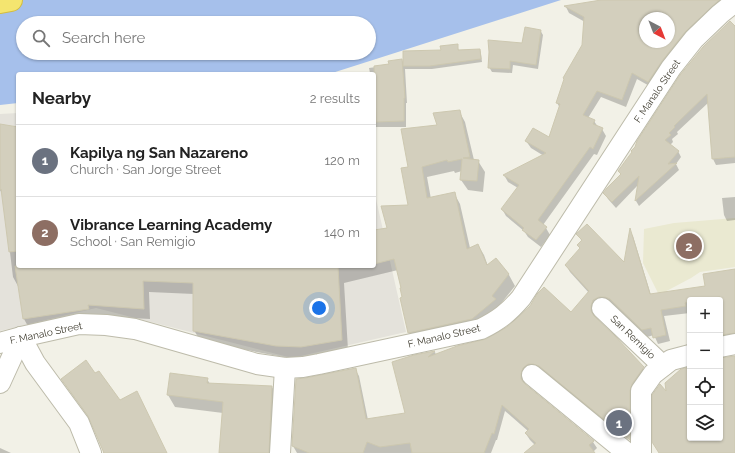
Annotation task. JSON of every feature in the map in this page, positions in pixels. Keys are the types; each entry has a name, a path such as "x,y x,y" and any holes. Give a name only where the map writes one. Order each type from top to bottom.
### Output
{"highway":[{"path":"0,2 11,0"}],"street":[{"name":"F. Manalo Street","path":"0,343 79,324 106,325 135,329 257,364 285,368 319,364 480,329 492,324 508,312 521,298 671,68 694,39 735,2"},
{"name":"San Remigio","path":"602,308 663,366"},
{"path":"0,383 21,337"},
{"path":"21,337 35,363 79,423 91,453"},
{"path":"723,347 735,344"},
{"path":"641,453 641,391 653,374 663,366 671,360 687,356"},
{"path":"280,453 285,368"},
{"path":"532,375 627,453"}],"shaded area":[{"path":"16,113 16,268 376,268 376,199 406,332 292,358 96,308 0,331 0,114"},
{"path":"735,218 735,267 700,272 659,295 643,263 644,229 674,223"}],"water":[{"path":"0,0 561,0 376,59 376,16 16,16 16,60 373,60 335,72 16,72 16,103 0,105"}],"building":[{"path":"601,0 719,0 685,32 675,45 675,12 639,12 639,48 672,48 648,82 632,73 622,100 597,91 583,115 595,120 593,124 603,128 593,149 590,147 538,220 547,227 536,240 522,230 524,228 501,209 519,185 503,175 546,153 525,141 533,128 549,137 560,104 556,103 564,79 563,78 582,45 584,17 564,6"},
{"path":"730,21 735,26 735,157 712,159 707,94 674,126 675,127 669,133 671,135 665,140 679,151 668,164 677,163 635,201 639,176 612,202 603,193 621,174 618,171 632,152 631,151 635,147 637,141 680,75 703,47"},
{"path":"525,27 541,30 536,65 510,61 510,69 488,68 488,40 522,43"},
{"path":"458,44 458,50 480,49 481,59 430,66 403,66 403,51 441,50 440,46"},
{"path":"402,59 405,98 404,121 376,122 376,72 374,72 374,66 389,64 388,61"},
{"path":"460,110 470,157 463,158 479,160 477,181 460,180 462,159 448,162 447,160 422,167 427,198 455,192 467,249 478,244 487,265 496,258 509,274 492,296 496,299 472,319 408,333 400,298 402,297 401,288 394,259 376,264 376,230 387,228 381,206 408,205 401,168 408,167 401,129 437,125 433,113"},
{"path":"0,124 16,127 16,251 9,252 1,189 0,190"},
{"path":"587,224 624,262 630,228 650,294 705,286 703,274 735,269 735,333 723,335 723,297 687,297 687,303 685,303 686,306 661,310 666,335 653,338 651,328 642,330 610,299 599,297 593,300 591,311 594,316 644,367 632,384 630,391 630,440 621,433 620,429 617,430 539,366 528,364 523,368 521,379 525,384 594,441 589,445 595,453 524,453 536,443 525,433 529,429 502,405 494,434 492,433 484,453 412,453 410,443 380,447 367,442 363,453 309,453 292,446 296,379 356,368 366,419 405,413 392,362 414,355 435,351 428,357 457,346 486,339 507,327 515,320 530,306 537,294 544,287 571,312 589,291 565,265 580,248 577,245 582,240 576,234"},
{"path":"15,266 16,268 338,268 342,340 301,347 276,346 193,331 193,283 143,281 144,309 88,305 89,309 23,319"},
{"path":"735,356 735,453 659,453 652,442 652,395 660,384 666,391 665,383 681,369 687,368 687,441 723,441 723,358"},
{"path":"86,360 95,373 99,371 120,400 137,391 167,453 104,453 88,416 61,379"},
{"path":"170,373 208,378 207,383 272,386 269,453 219,453 223,402 167,395"}],"place":[{"name":"Vibrance Learning Academy","path":"689,246"},
{"name":"Kapilya ng San Nazareno","path":"619,423"}]}
